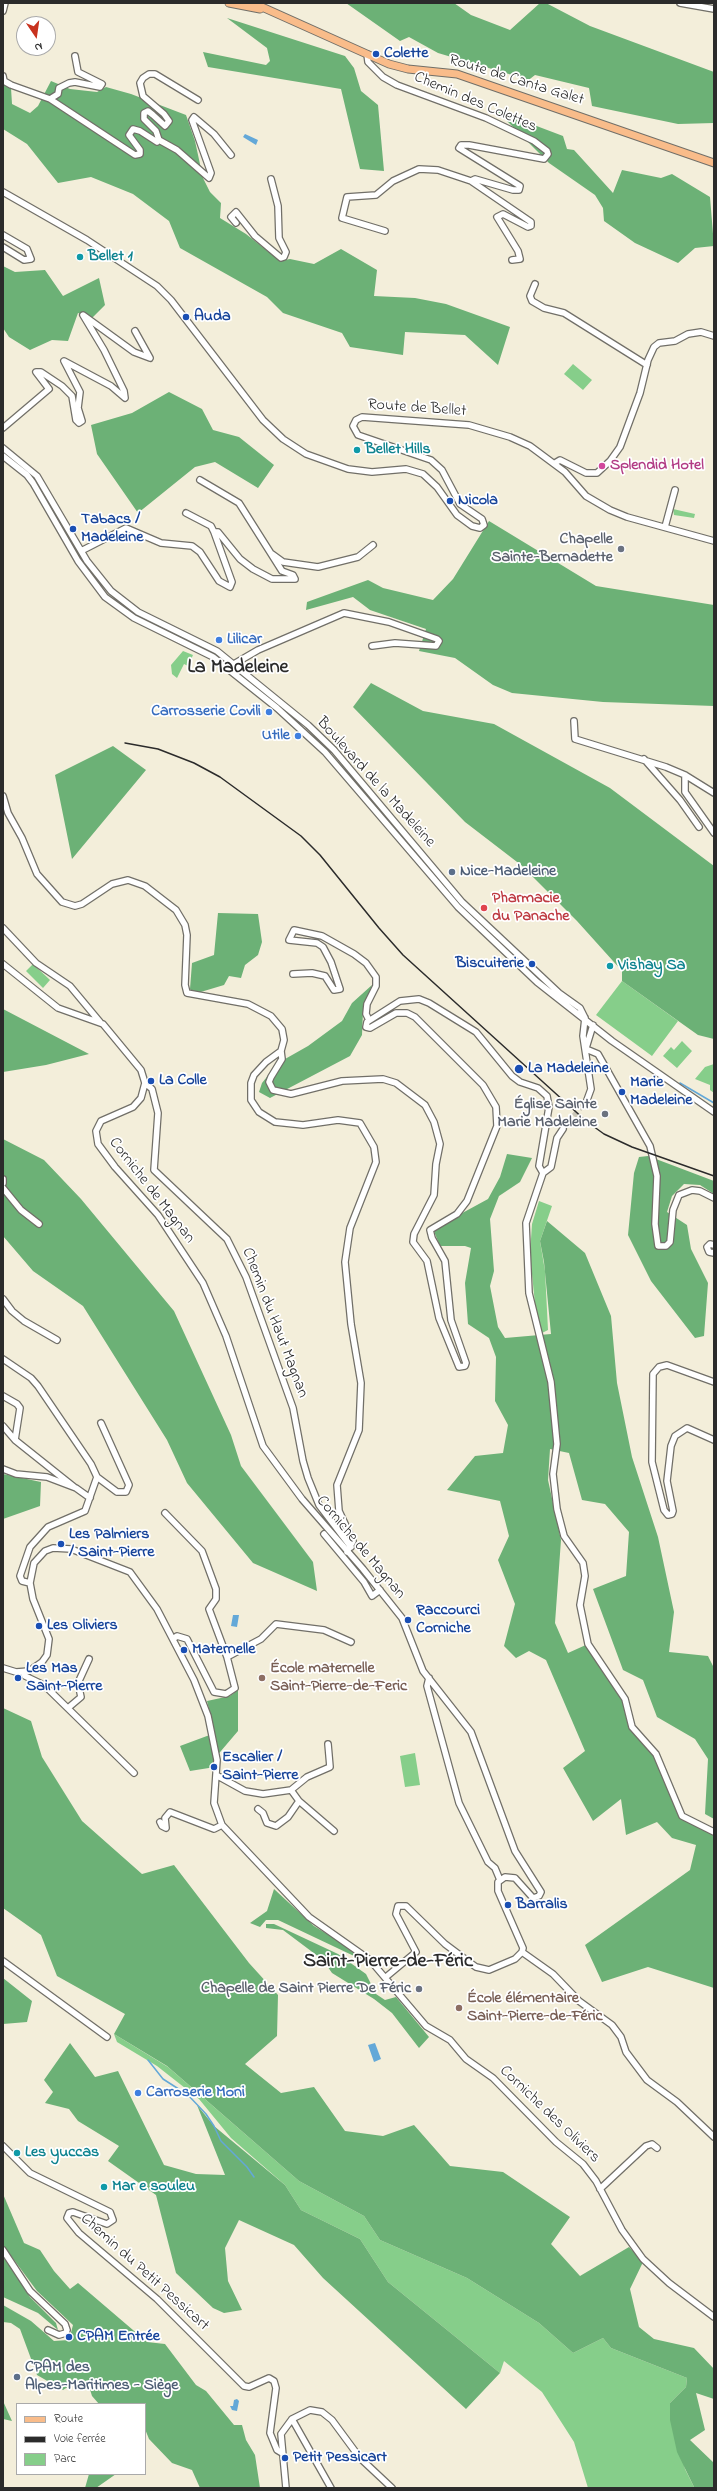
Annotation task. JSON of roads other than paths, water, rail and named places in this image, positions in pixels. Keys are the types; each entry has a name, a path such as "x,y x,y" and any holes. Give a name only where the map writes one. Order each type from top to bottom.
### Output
{"main road":[{"name":"Route de Canta Galet","path":"229,3 266,10"},
{"name":"Route de Canta Galet","path":"253,3 396,66 456,74 714,163"}],"street":[{"path":"3,11 5,3"},
{"path":"680,3 714,9"},
{"name":"Chemin des Colettes","path":"367,54 368,62 383,77 397,85 486,118 534,141 547,151 547,157 540,158 461,145 459,148 461,151 520,186 519,190 513,190 475,179 471,181"},
{"path":"50,99 58,94 59,88 69,83 75,82 100,87 102,84 78,72 75,56"},
{"path":"159,140 156,131 144,119 144,113 148,111 165,126 169,121 164,114 143,96 140,83 143,78 149,74 155,74 198,100"},
{"path":"3,76 4,81 11,85 50,99 135,155 140,154 140,150 129,135 133,129 140,131 157,142 159,140 177,150 209,178 212,173 192,120 194,117 214,134 231,155"},
{"path":"385,231 342,218 347,197 376,195 393,181 419,169 438,170 471,181 531,222 531,226 528,227 503,214 497,217 518,251 520,259 512,260"},
{"path":"236,223 231,217 236,212 255,236 281,258 284,256 286,252 278,238 278,206 271,179"},
{"name":"Route de Bellet","path":"3,192 87,240 157,286 171,300 263,420 284,439 306,454 348,469 372,472 406,470 422,474 437,488 457,515 472,526 480,528 484,524 482,519 460,504 444,473 437,465 425,457 358,434 353,428 356,420 362,417 469,425 510,437 530,446 555,464 590,499 627,517 714,541"},
{"path":"3,235 27,249 31,259 24,260 3,247"},
{"path":"536,284 530,296 532,301 544,308 564,313 647,365"},
{"path":"3,428 49,390 36,372 41,372 57,382 72,396 76,420 79,423 82,421 78,408 80,392 64,361 111,386 125,398 124,391 111,364 83,315 134,352 150,358 135,331"},
{"path":"555,464 560,460 578,470 594,474 610,462 620,447 636,407 652,351 659,343 675,341 686,334 698,332 714,336"},
{"name":"Boulevard de la Madeleine","path":"3,448 37,476 98,577 128,606 217,651 308,725 334,750 462,902 559,993 580,1008 585,1018"},
{"name":"Boulevard de la Madeleine","path":"3,456 27,475 33,483 87,575 105,596 134,618 213,657 303,730 334,762 368,804 472,921 554,997 585,1018 646,1066 714,1112"},
{"path":"200,480 239,503 282,570 293,575 295,579 272,579 253,569 240,559 218,532 214,532"},
{"path":"665,527 675,490"},
{"path":"81,551 126,528 161,543 192,546 200,552 219,580 230,587 232,582 211,526 186,513"},
{"path":"269,551 283,562 318,567 358,557 373,545"},
{"path":"234,664 258,650 344,613 389,622 438,638 439,641 436,646 394,643 372,646"},
{"path":"574,721 575,739 644,759 685,775 714,793"},
{"path":"644,759 680,800 700,827"},
{"path":"685,775 686,792 714,833"},
{"path":"3,796 8,813 22,838 37,874 62,902 75,906 82,904 106,887 122,880 136,882 159,895 176,910 185,925 188,946 185,985 187,993 200,997 219,997 261,1009 282,1029 284,1040 281,1051 281,1062 271,1076 271,1087 279,1092 291,1094 342,1081 383,1079 396,1083 420,1100 429,1111 440,1144 436,1164 436,1187 431,1203 414,1234 413,1242 427,1261 439,1318 458,1364 462,1368 466,1363 451,1320 445,1261 432,1238 430,1230 457,1214 467,1202 497,1126 496,1107 483,1085 415,1017 407,1013 396,1014 370,1028 365,1025 369,1020 386,1012 400,1001 419,999 429,1002 477,1033 512,1076 520,1082 538,1088 547,1096 549,1112 539,1166 543,1173"},
{"path":"3,928 36,963 70,986 137,1065 145,1083"},
{"path":"293,974 312,973 325,976 336,992 340,990 331,962 323,947 317,943 289,940 294,930 322,936 360,958 369,965 376,976 376,986 367,1004 369,1020"},
{"path":"3,964 58,1008 100,1022"},
{"path":"585,1018 583,1031 591,1089 587,1100"},
{"path":"586,1049 593,1025"},
{"path":"586,1049 598,1054 650,1146 657,1176 655,1224 658,1246 666,1246 670,1242 673,1210 678,1195 692,1190 700,1191 714,1198"},
{"path":"281,1051 266,1062 254,1075 251,1083 251,1100 259,1112 275,1122 304,1125 350,1120 360,1123 374,1147 376,1162 350,1228 345,1262 351,1324 361,1383 359,1430 351,1454 343,1468 336,1491 339,1511 352,1542 349,1549"},
{"name":"Chemin du Haut Magnan","path":"145,1083 151,1087 157,1104 154,1170 227,1239 246,1277 293,1408 303,1461 308,1478 319,1505 349,1549"},
{"name":"Corniche de Magnan","path":"145,1083 141,1098 133,1107 106,1118 98,1126 96,1136 98,1144 115,1167 158,1215 203,1283 226,1336 263,1446 289,1482 349,1549 405,1623 421,1666 471,1732 515,1851 541,1894 533,1898 515,1878 508,1877 500,1880"},
{"path":"563,1129 557,1138 550,1169 543,1173 526,1223 529,1293 551,1382 557,1444 554,1474 557,1509 564,1536 583,1563 585,1576 580,1605 588,1644 624,1699 632,1727 656,1754 682,1816 714,1832"},
{"path":"3,1188 21,1210 39,1224"},
{"path":"714,1245 710,1244 707,1247 709,1252 714,1253"},
{"path":"3,1299 12,1311 29,1325 57,1340"},
{"path":"3,1359 31,1378 38,1386 85,1454 97,1478 122,1493 129,1488 124,1472 101,1423"},
{"path":"714,1382 667,1365 659,1367 653,1374 652,1462 664,1510 668,1515 672,1514 673,1511 667,1481 671,1446 675,1436 682,1429 692,1428 714,1440"},
{"path":"3,1396 17,1404 20,1408 15,1440"},
{"path":"3,1426 15,1440 90,1498"},
{"path":"3,1469 16,1474 48,1478 76,1488"},
{"path":"30,1583 22,1581 20,1576 30,1547 48,1527 85,1511 97,1478"},
{"path":"165,1513 202,1551 216,1589 216,1599 209,1609 235,1688 230,1693 220,1695 214,1692 187,1639 177,1636 173,1639"},
{"path":"324,1534 364,1582 372,1596 380,1590"},
{"path":"3,1668 23,1672 36,1667 42,1662 50,1646 30,1583 34,1563 45,1551 53,1548 76,1551 130,1572 137,1580 173,1639 194,1680 208,1716 217,1760 214,1803 222,1824 214,1829 170,1812 165,1818 166,1828 162,1826 160,1822"},
{"path":"226,1657 261,1639 276,1624 324,1630 351,1642"},
{"path":"68,1708 81,1697 78,1683 89,1659"},
{"path":"23,1672 24,1676 44,1686 134,1773"},
{"path":"386,1977 416,1952 396,1914 396,1908 401,1905 406,1906 445,1944 476,1967 489,1970 512,1961 522,1952 522,1942 497,1888 500,1880 495,1868 488,1862 459,1802 428,1686 429,1678"},
{"path":"216,1775 245,1791 263,1794 291,1790 307,1777 330,1767 328,1744"},
{"path":"291,1790 299,1800 334,1831"},
{"path":"258,1809 263,1813 267,1823 276,1826 288,1818 299,1800"},
{"name":"Corniche des Oliviers","path":"222,1824 309,1917 359,1951 386,1977 426,2026 450,2040 466,2059 494,2078 556,2142 583,2164 600,2189 622,2230 643,2259 669,2283 714,2317"},
{"path":"522,1952 553,1974 579,2001 612,2025 621,2037 624,2049 647,2080 677,2102 714,2137"},
{"path":"3,1961 106,2037"},
{"path":"600,2189 646,2146 652,2144 657,2148"},
{"name":"Chemin du Petit Pessicart","path":"3,2146 30,2173 110,2212 113,2220 107,2224 73,2212 69,2213 67,2218 84,2238 157,2299 244,2386 249,2387 269,2378 274,2381 276,2388 270,2433 277,2450 282,2453"},
{"path":"3,2250 30,2291 65,2324 67,2330 66,2333 58,2335 48,2330"},
{"path":"286,2488 281,2434 292,2419 310,2410 327,2415 360,2458 392,2488"},
{"path":"292,2419 331,2488"}],"water":[{"path":"245,134 258,140 256,145 243,137"},
{"path":"233,1615 239,1615 237,1627 231,1626"},
{"path":"375,2043 381,2059 374,2062 368,2045"},
{"path":"237,2399 239,2401 237,2411 232,2410 230,2406 233,2406 234,2400"}],"waterway":[{"path":"680,1083 714,1103"},
{"path":"148,2060 163,2079 188,2095 206,2114 221,2141 247,2167 254,2177"}],"tunnel":[{"path":"563,1129 587,1100"}],"railway":[{"path":"125,743 158,749 194,763 220,777 301,836 320,855 379,928 403,955 586,1121 604,1134 632,1147 714,1176"}],"place":[{"name":"Colette","path":"376,54"},
{"name":"Bellet 1","path":"80,257"},
{"name":"Auda","path":"186,317"},
{"name":"Bellet Hills","path":"357,450"},
{"name":"Splendid Hotel","path":"602,466"},
{"name":"Nicola","path":"450,501"},
{"name":"Tabacs / Madeleine","path":"73,529"},
{"name":"Chapelle Sainte-Bernadette","path":"621,549"},
{"name":"Lilicar","path":"219,640"},
{"name":"Carrosserie Covili","path":"269,712"},
{"name":"Utile","path":"298,736"},
{"name":"Nice-Madeleine","path":"452,872"},
{"name":"Pharmacie du Panache","path":"484,908"},
{"name":"Biscuiterie","path":"532,964"},
{"name":"Vishay Sa","path":"610,966"},
{"name":"La Madeleine","path":"519,1069"},
{"name":"La Colle","path":"151,1081"},
{"name":"Marie Madeleine","path":"622,1092"},
{"name":"Église Sainte Marie Madeleine","path":"605,1114"},
{"name":"Les Palmiers / Saint-Pierre","path":"61,1544"},
{"name":"Raccourci Corniche","path":"408,1620"},
{"name":"Les Oliviers","path":"39,1626"},
{"name":"Maternelle","path":"184,1650"},
{"name":"Les Mas Saint-Pierre","path":"18,1678"},
{"name":"École maternelle Saint-Pierre-de-Feric","path":"262,1678"},
{"name":"Escalier / Saint-Pierre","path":"214,1767"},
{"name":"Barralis","path":"508,1905"},
{"name":"Chapelle de Saint Pierre De Féric","path":"419,1989"},
{"name":"École élémentaire Saint-Pierre-de-Féric","path":"459,2008"},
{"name":"Carroserie Moni","path":"138,2093"},
{"name":"Les yuccas","path":"17,2153"},
{"name":"Mar e souleu","path":"104,2187"},
{"name":"CPAM Entrée","path":"69,2337"},
{"name":"CPAM des Alpes-Maritimes - Siège","path":"17,2377"},
{"name":"Petit Pessicart","path":"285,2458"}],"district":[{"name":"La Madeleine","path":"238,669"},
{"name":"Saint-Pierre-de-Féric","path":"388,1963"}]}
